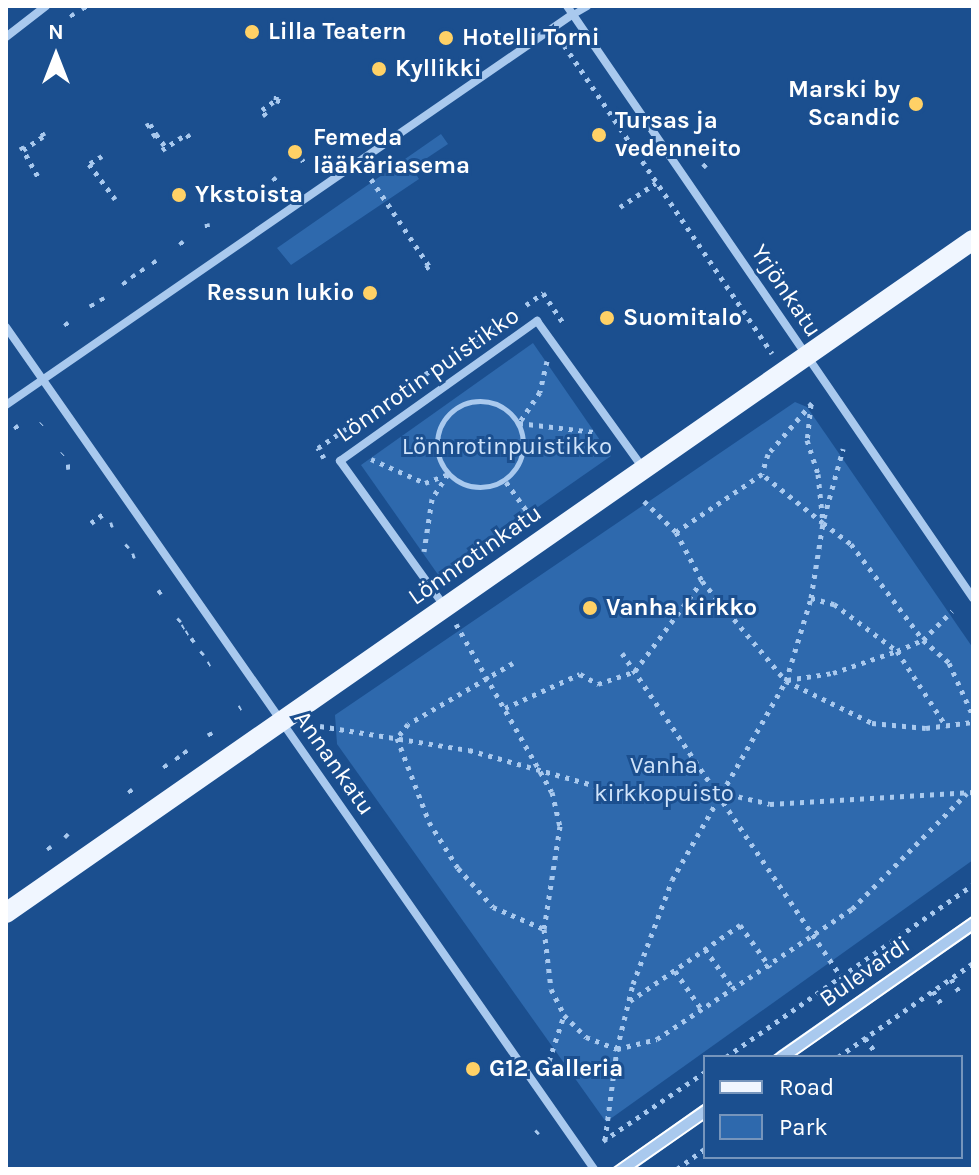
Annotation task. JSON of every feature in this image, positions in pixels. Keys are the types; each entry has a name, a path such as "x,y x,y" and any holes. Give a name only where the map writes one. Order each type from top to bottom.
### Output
{"main road":[{"name":"Lönnrotinkatu","path":"6,913 973,240"}],"street":[{"path":"6,37 46,6"},
{"name":"Yrjönkatu","path":"567,6 973,598"},
{"path":"6,405 587,6"},
{"name":"Lönnrotin puistikko","path":"445,608 340,461 537,321 644,470"},
{"name":"Annankatu","path":"6,327 594,1169"},
{"name":"Bulevardi","path":"785,1055 973,924"},
{"path":"623,1169 703,1112"}],"path":[{"path":"564,45 786,371"},
{"path":"275,105 277,91"},
{"path":"266,116 262,110 285,103"},
{"path":"146,126 150,124 164,149 187,134 191,140"},
{"path":"39,179 22,148 44,136 41,131"},
{"path":"102,156 89,164 115,199"},
{"path":"371,179 429,266 422,271"},
{"path":"620,207 656,183"},
{"path":"207,223 208,231"},
{"path":"518,311 543,293 568,330"},
{"path":"326,460 318,448 505,319"},
{"path":"356,452 425,483 448,474 479,489 506,482 522,456 519,423 540,392 551,341"},
{"path":"421,573 432,499 448,474 438,437 445,415 454,407 478,400 519,423 557,423 620,437"},
{"path":"676,532 762,474 768,454 812,403 807,440 818,474 823,523"},
{"path":"605,1140 617,1049 629,1002 672,880 719,792 786,681 811,598 823,523 843,449"},
{"path":"762,474 851,544 923,640 949,663 973,716"},
{"path":"506,482 532,518"},
{"path":"644,501 676,532 702,581 786,681 872,723 946,726 973,722"},
{"path":"91,523 105,513"},
{"path":"505,708 580,674 598,684 635,671 702,581"},
{"path":"811,598 834,604 897,651 946,726"},
{"path":"445,608 543,772 560,826 544,929 545,966 564,1015 586,1037 617,1049 657,1039 813,936 884,880 970,792"},
{"path":"786,681 833,673 897,651 923,640 952,611"},
{"path":"622,653 719,792 842,978"},
{"path":"397,738 408,724 513,663"},
{"path":"320,726 469,750 610,790 663,795 719,792 770,804 970,792"},
{"path":"397,738 429,822 458,868 493,907 544,929"},
{"path":"729,1055 973,885"},
{"path":"629,1002 740,925 770,967"},
{"path":"705,949 734,990"},
{"path":"848,1054 865,1038 973,963"},
{"path":"675,971 703,1010"},
{"path":"951,979 960,993"},
{"path":"933,991 942,1005"},
{"path":"549,1061 564,1015"},
{"path":"865,1038 875,1052"},
{"path":"584,1155 703,1073"},
{"path":"677,1169 703,1150"}],"green space":[{"path":"441,134 448,144 412,168 419,179 291,265 277,248"},
{"name":"Lönnrotinpuistikko","path":"533,343 611,456 439,576 361,465"},
{"name":"Vanha kirkkopuisto","path":"795,402 807,407 973,648 973,860 606,1122 337,744 335,715"}],"tram line":[{"path":"775,1055 973,916"},
{"path":"796,1055 973,931"},
{"path":"612,1169 703,1105"},
{"path":"633,1169 703,1120"}],"place":[{"name":"Lilla Teatern","path":"252,32"},
{"name":"Hotelli Torni","path":"446,38"},
{"name":"Kyllikki","path":"379,69"},
{"name":"Marski by Scandic","path":"916,104"},
{"name":"Tursas ja vedenneito","path":"599,135"},
{"name":"Femeda lääkäriasema","path":"295,152"},
{"name":"Ykstoista","path":"179,195"},
{"name":"Ressun lukio","path":"370,293"},
{"name":"Suomitalo","path":"607,318"},
{"name":"Vanha kirkko","path":"590,608"},
{"name":"G12 Galleria","path":"473,1069"}]}
